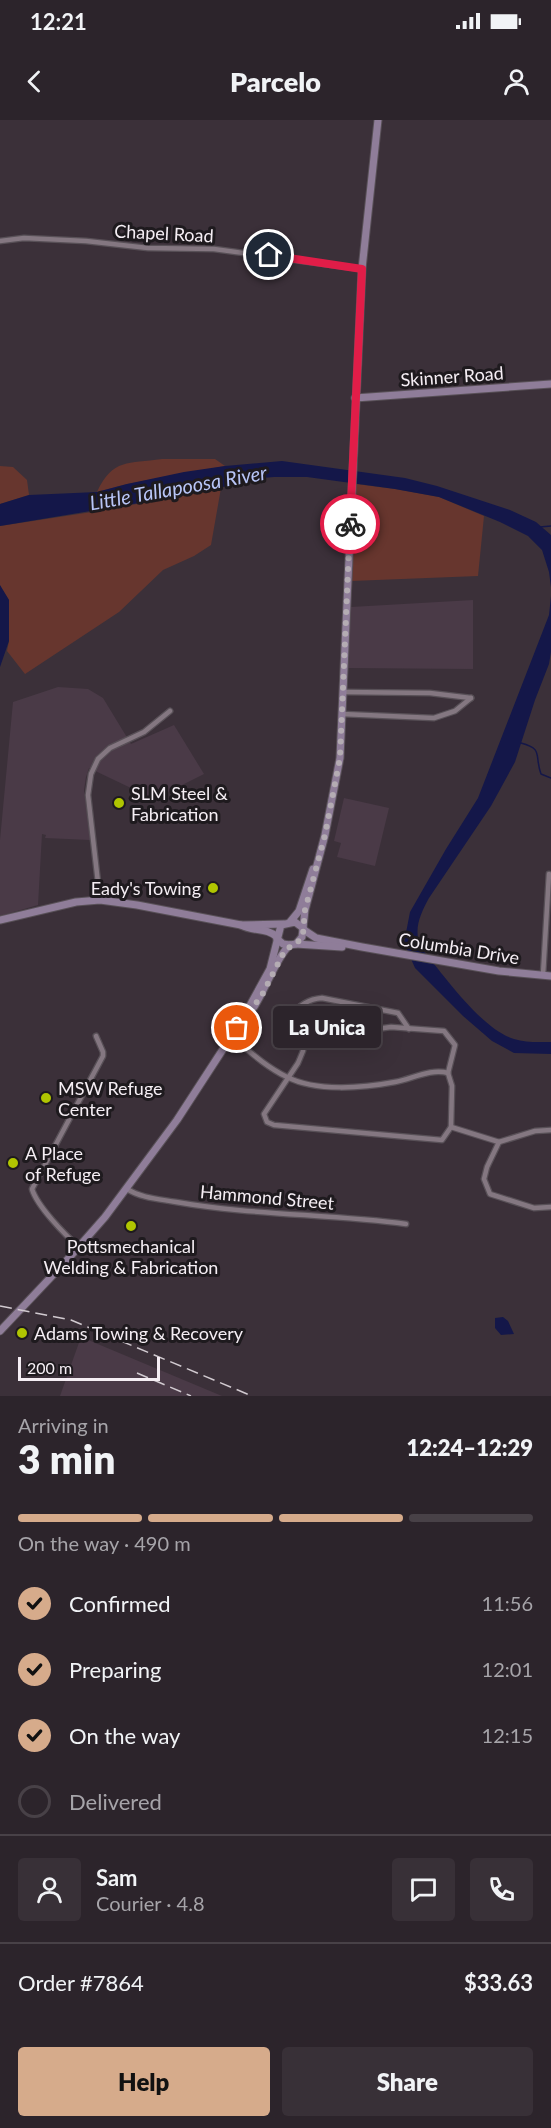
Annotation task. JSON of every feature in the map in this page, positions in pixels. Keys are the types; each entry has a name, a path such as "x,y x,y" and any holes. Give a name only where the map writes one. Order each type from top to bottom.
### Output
{"main road":[{"path":"242,1020 262,995 281,955 302,937 305,910 334,794 340,758 362,269 378,120"},
{"name":"Skinner Road","path":"355,398 551,384"},
{"path":"0,1331 79,1247 127,1189 180,1115 242,1020 270,969 280,927 299,911 318,858"},
{"path":"0,920 76,902 100,900 270,931 283,944 293,945"},
{"path":"241,925 298,923 303,929"},
{"name":"Columbia Drive","path":"303,929 316,938 362,947 505,972 551,975"},
{"name":"Columbia Drive","path":"293,945 362,947"}],"street":[{"name":"Chapel Road","path":"0,241 24,238 86,241 148,248 214,249 362,269"},
{"path":"342,714 434,718 455,711 471,698 430,693 343,692"},
{"path":"100,900 88,795 90,774 98,759 110,748 144,732 170,711"},
{"path":"543,975 549,874"},
{"path":"355,1041 362,1031 391,1027 409,1029 430,1028 444,1031 450,1037 455,1045 448,1073 452,1086 451,1127 442,1140 274,1125 267,1122 264,1114 298,1063 303,1051 303,1043 295,1035 291,1021 298,1007 309,999 322,998 398,1013 409,1029"},
{"path":"79,1247 34,1196 32,1189 103,1056 96,1036"},
{"path":"231,1036 272,1069 303,1084 323,1087 395,1082 440,1070 448,1073"},
{"path":"451,1127 499,1142 535,1131 551,1130"},
{"path":"499,1142 484,1179 490,1194 534,1208 551,1207"},
{"name":"Hammond Street","path":"127,1189 138,1195 209,1208 351,1217 406,1224"}],"shaded area":[{"path":"162,459 215,459 225,466 127,484 97,492 109,473 116,468 131,463"},
{"path":"0,466 13,467 27,480 29,495 0,504"},
{"path":"356,484 439,497 484,516 478,576 351,581"},
{"path":"221,488 211,545 194,556 163,570 119,612 25,674 7,651 9,600 0,586 0,526 105,510"},
{"path":"473,600 473,669 348,668 351,607"},
{"path":"58,687 88,689 103,698 131,744 174,725 204,774 154,799 89,768 84,790 90,840 45,838 46,835 42,834 38,905 0,916 0,840 13,702"},
{"path":"344,798 389,808 375,866 337,857 341,843 334,841"},
{"path":"81,1337 222,1396 60,1396"}],"water":[{"name":"Little Tallapoosa River","path":"282,461 405,478 510,510 536,522 551,535 551,587 542,550 528,536 500,522 439,497 307,477 239,480 221,488 0,526 0,504 29,495 97,492 184,472"},
{"path":"0,585 9,600 9,641 0,667"},
{"path":"551,596 549,664 515,762 491,806 429,898 420,916 418,928 421,948 476,1013 501,1033 514,1039 528,1042 551,1042 551,1054 514,1053 492,1041 463,1016 415,968 404,943 410,912 478,798 549,615"},
{"path":"503,1317 508,1321 514,1334 501,1335 495,1328 495,1318"}],"waterway":[{"path":"540,527 551,526"},
{"path":"521,743 536,750 541,774 551,778"}],"railway":[{"path":"0,1306 71,1320 252,1396"},
{"path":"137,1373 191,1396"}],"way so far":[{"path":"237,1028 262,995 281,955 290,945 301,940 304,930 305,910 325,835 340,758 350,524"}],"place":[{"name":"SLM Steel & Fabrication","path":"119,803"},
{"name":"Eady's Towing","path":"213,888"},
{"name":"La Unica","path":"237,1028"},
{"name":"MSW Refuge Center","path":"46,1098"},
{"name":"A Place of Refuge","path":"13,1163"},
{"name":"Pottsmechanical Welding & Fabrication","path":"131,1226"},
{"name":"Adams Towing & Recovery","path":"22,1333"}],"route":[{"path":"269,255 362,269 350,524"}]}
